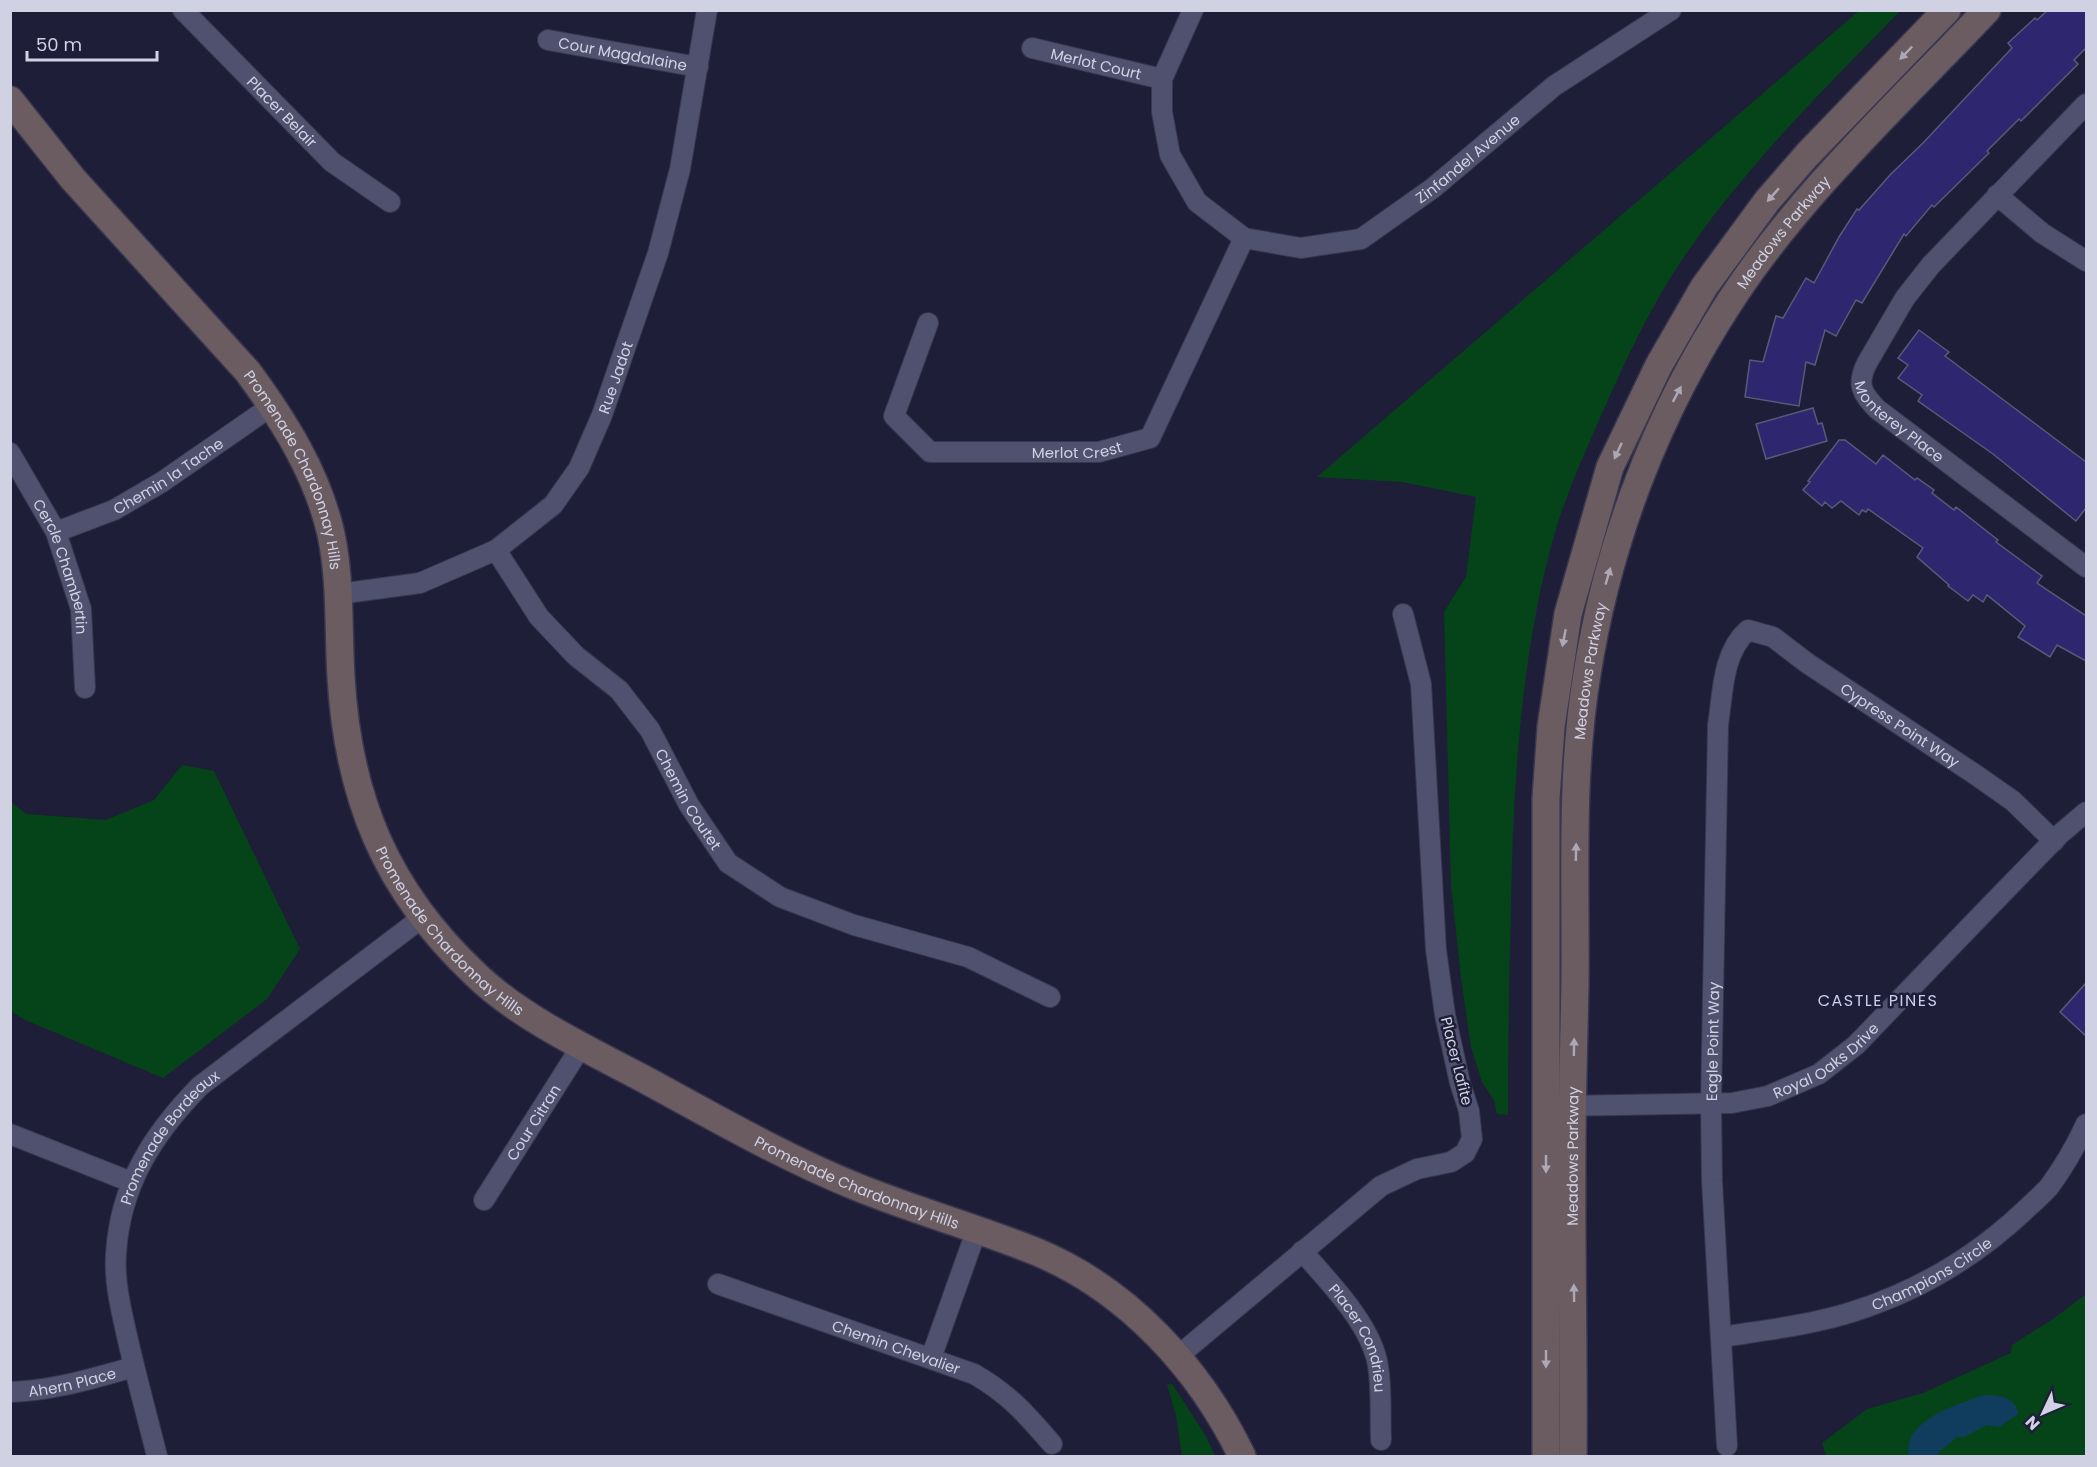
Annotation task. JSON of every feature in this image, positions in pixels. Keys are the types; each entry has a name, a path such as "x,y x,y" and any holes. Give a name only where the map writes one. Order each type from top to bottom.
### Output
{"main road":[{"name":"Meadows Parkway","path":"1546,1456 1546,798 1551,727 1568,614 1610,467 1659,365 1704,287 1743,233 1808,155 1947,10"},
{"name":"Meadows Parkway","path":"1573,1456 1576,791 1586,676 1605,588 1625,517 1666,414 1705,343 1745,278 1775,238 1828,178 1987,10"},
{"name":"Promenade Chardonnay Hills","path":"10,100 73,179 248,372 273,405 297,445 316,487 330,533 339,594 344,719 352,769 363,806 378,842 397,878 423,917 451,951 479,978 523,1011 799,1162 861,1189 1041,1254 1086,1277 1126,1305 1177,1357 1225,1422 1242,1456"}],"street":[{"name":"Placer Belair","path":"183,10 332,162 390,202"},
{"name":"Rue Jadot","path":"339,594 420,583 496,550 553,505 579,468 602,415 658,253 680,169 706,10"},
{"path":"1193,10 1162,79 1162,112 1170,155 1197,202 1244,238"},
{"name":"Zinfandel Avenue","path":"1244,238 1301,248 1361,239 1433,188 1554,86 1671,10"},
{"name":"Cour Magdalaine","path":"548,40 698,67"},
{"name":"Merlot Court","path":"1032,48 1162,79"},
{"name":"Monterey Place","path":"2086,104 1931,265 1905,298 1862,374 1861,387 1864,395 1877,409 2086,567"},
{"path":"1998,195 2042,233 2086,261"},
{"name":"Merlot Crest","path":"928,323 894,416 930,452 1099,452 1150,438 1244,238"},
{"name":"Chemin la Tache","path":"56,532 114,510 162,482 273,405"},
{"name":"Cercle Chambertin","path":"10,453 56,532 81,609 85,688"},
{"name":"Chemin Coutet","path":"496,550 539,617 576,657 619,690 650,730 689,805 728,863 780,897 854,925 968,957 1050,997"},
{"name":"Placer Lafite","path":"1177,1357 1381,1186 1417,1169 1451,1162 1465,1153 1472,1139 1469,1111 1460,1083 1445,1016 1436,950 1421,684 1403,614"},
{"name":"Cypress Point Way","path":"1738,638 1748,630 1773,637 1807,663 2013,801 2054,841"},
{"name":"Eagle Point Way","path":"1727,1446 1712,1181 1711,1104 1718,725 1726,665 1738,638"},
{"name":"Royal Oaks Drive","path":"1546,1106 1732,1103 1768,1096 1819,1074 1856,1045 2054,841 2086,812"},
{"name":"Promenade Bordeaux","path":"157,1456 117,1290 116,1256 119,1222 131,1182 156,1136 173,1113 200,1086 423,917"},
{"name":"Cour Citran","path":"484,1200 582,1045"},
{"name":"Champions Circle","path":"1721,1337 1804,1324 1855,1311 1909,1289 1957,1264 2004,1230 2048,1188 2077,1145 2086,1124"},
{"path":"10,1134 131,1182"},
{"path":"931,1358 977,1229"},
{"name":"Placer Condrieu","path":"1302,1251 1348,1305 1365,1332 1378,1364 1381,1440"},
{"name":"Chemin Chevalier","path":"718,1284 974,1374 997,1387 1021,1407 1052,1444"},
{"name":"Ahern Place","path":"10,1392 35,1391 67,1385 134,1366"}],"green space":[{"path":"1860,10 1900,11 1766,152 1716,213 1680,262 1657,300 1626,360 1583,457 1561,515 1539,597 1520,729 1512,863 1508,1115 1497,1114 1494,1100 1482,1082 1471,1047 1451,885 1444,612 1466,577 1476,497 1402,482 1317,477"},
{"path":"182,765 214,771 300,949 267,999 163,1078 23,1019 11,1011 11,802 26,814 106,820 154,800"},
{"path":"2086,1294 2086,1456 1826,1456 1822,1443 1867,1409 1923,1393 2011,1353 2012,1345 2053,1319"},
{"path":"1167,1384 1172,1384 1206,1436 1215,1456 1182,1456 1176,1416"}],"water":[{"path":"1984,1395 2006,1398 2017,1408 2018,1414 1999,1427 1987,1425 1964,1437 1957,1437 1938,1453 1939,1456 1909,1456 1909,1443 1923,1423 1947,1409"}],"building":[{"path":"2048,10 2086,10 2086,48 2074,60 2078,64 2021,121 2019,119 1987,151 1989,153 1934,207 1932,205 1906,236 1904,234 1862,303 1856,300 1836,336 1825,330 1815,365 1806,362 1799,406 1745,397 1750,360 1763,362 1776,316 1783,318 1806,278 1814,283 1857,209 1859,210 2012,48 2008,43 2035,18 2037,20"},
{"path":"1919,330 1949,352 1945,356 2086,462 2086,508 2076,521 1993,454 1918,401 1922,395 1898,378 1908,365 1898,358"},
{"path":"1813,408 1818,424 1822,423 1827,441 1766,459 1756,424"},
{"path":"1839,440 1845,440 1876,464 1883,455 1915,480 1917,478 1934,490 1932,493 1954,510 1956,507 1998,540 1996,542 2042,576 2037,583 2086,616 2086,661 2057,645 2050,657 2018,637 2025,626 1987,595 1983,602 1973,595 1968,601 1917,557 1923,548 1868,509 1866,512 1862,510 1859,515 1841,501 1832,508 1825,502 1822,506 1803,490"},
{"path":"2086,983 2086,1036 2060,1012"}],"district":[{"name":"CASTLE PINES","path":"1878,1000"}]}
